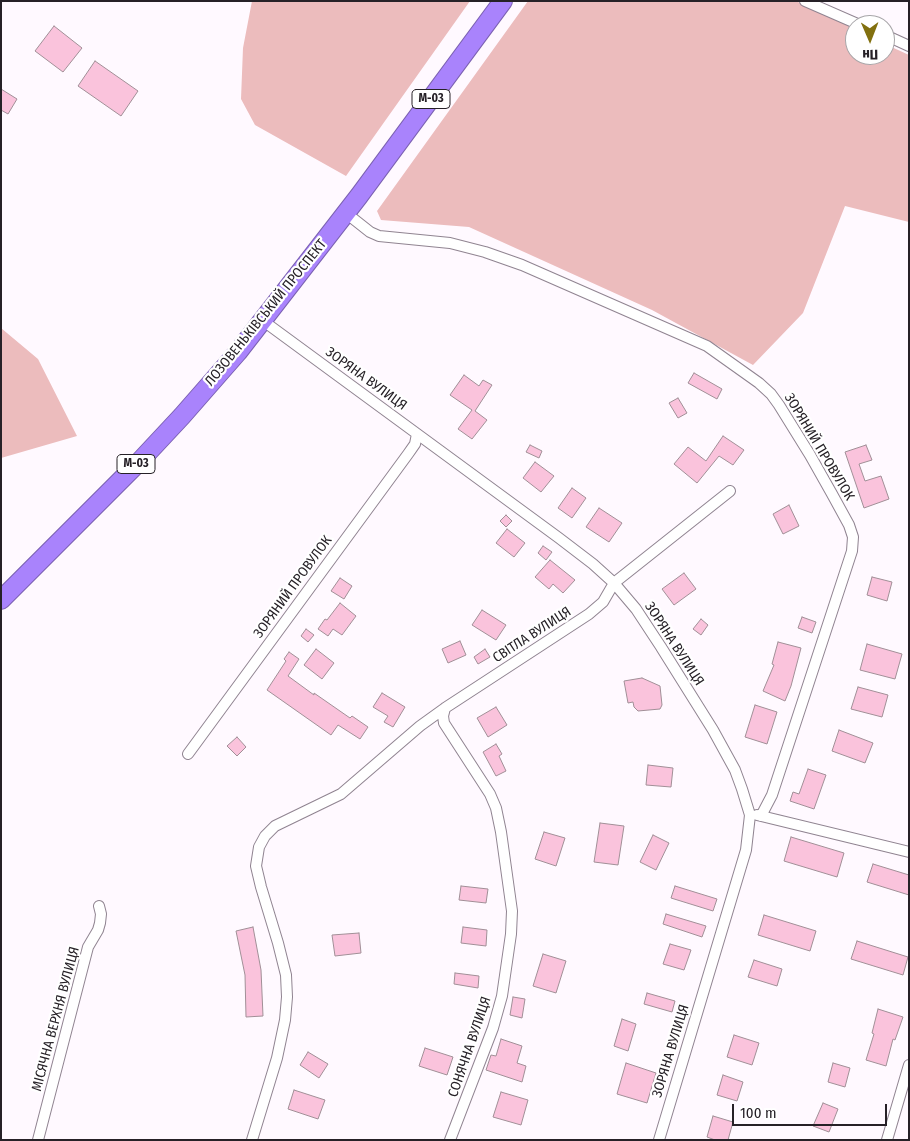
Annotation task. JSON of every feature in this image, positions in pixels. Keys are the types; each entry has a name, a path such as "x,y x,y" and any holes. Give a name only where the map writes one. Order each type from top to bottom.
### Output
{"highway":[{"name":"ЛОЗОВЕНЬКІВСЬКИЙ ПРОСПЕКТ","path":"1,600 140,461 238,352 346,213 503,1"}],"street":[{"path":"805,1 845,18"},
{"path":"895,40 909,46"},
{"name":"ЗОРЯНИЙ ПРОВУЛОК","path":"346,213 370,232 379,236 450,243 485,252 522,265 707,346 759,383 779,405 828,486 849,525 853,538 852,551 772,795 761,816"},
{"name":"ЗОРЯНА ВУЛИЦЯ","path":"262,320 573,548 614,583 662,647 735,770 750,815 746,850 659,1140"},
{"name":"ЗОРЯНИЙ ПРОВУЛОК","path":"188,754 408,454 415,444 417,434"},
{"name":"СВІТЛА ВУЛИЦЯ","path":"252,1140 278,1058 285,1020 286,997 286,975 256,866 259,847 265,836 275,826 341,794 420,726 444,708 589,614 602,602 614,583 730,491"},
{"name":"СОНЯЧНА ВУЛИЦЯ","path":"444,708 444,723 490,794 496,808 512,911 502,996 493,1028 450,1140"},
{"path":"750,815 761,816 909,852"},
{"name":"МІСЯЧНА ВЕРХНЯ ВУЛИЦЯ","path":"38,1140 88,947 98,930 100,922 99,906"},
{"path":"886,1140 909,1065"}],"shaded area":[{"path":"252,1 470,1 346,176 255,125 241,99 243,48"},
{"path":"528,1 796,1 845,24 845,65 895,65 895,49 909,55 909,222 845,206 803,313 753,365 652,310 469,227 381,220 377,211"},
{"path":"1,328 38,359 77,436 1,458"}],"building":[{"path":"54,26 82,48 63,72 35,51"},
{"path":"95,61 138,91 121,116 78,86"},
{"path":"1,89 17,99 8,114 1,110"},
{"path":"694,373 722,389 717,399 688,383"},
{"path":"464,375 479,386 483,380 492,385 475,411 487,420 472,439 458,429 472,410 450,395"},
{"path":"678,398 687,413 678,418 669,403"},
{"path":"723,436 744,450 733,465 719,456 697,483 674,464 688,447 706,461"},
{"path":"530,445 542,451 539,458 526,452"},
{"path":"866,445 872,460 859,464 865,481 881,476 889,499 864,508 845,452"},
{"path":"535,462 554,476 541,492 523,478"},
{"path":"572,488 586,498 572,518 558,508"},
{"path":"789,505 799,526 783,534 773,514"},
{"path":"599,508 622,523 609,542 586,527"},
{"path":"506,515 512,521 506,527 500,521"},
{"path":"507,529 525,543 514,557 496,543"},
{"path":"543,546 552,552 546,560 538,553"},
{"path":"550,560 575,580 563,593 553,584 549,589 535,577"},
{"path":"684,573 696,589 674,605 662,589"},
{"path":"872,577 892,582 887,601 867,595"},
{"path":"340,578 352,586 344,599 331,591"},
{"path":"340,603 356,616 342,635 333,629 328,636 318,629"},
{"path":"482,610 506,625 496,640 472,625"},
{"path":"802,617 816,622 812,633 798,628"},
{"path":"701,619 708,625 701,635 693,629"},
{"path":"306,629 314,635 308,642 301,636"},
{"path":"460,641 466,655 448,663 442,649"},
{"path":"778,642 801,648 785,701 763,691 774,665 772,664"},
{"path":"867,644 902,654 895,679 860,670"},
{"path":"316,649 334,663 322,679 304,665"},
{"path":"485,649 490,657 478,664 474,657"},
{"path":"289,652 299,659 288,676 350,718 352,716 368,727 360,739 338,725 331,735 267,690 286,661 284,659"},
{"path":"642,678 660,686 662,705 660,709 638,711 634,707 633,702 628,703 624,681"},
{"path":"858,687 888,695 882,717 851,709"},
{"path":"382,693 405,707 393,727 384,722 388,716 373,707"},
{"path":"755,705 777,712 767,744 745,737"},
{"path":"496,707 507,725 488,737 477,718"},
{"path":"839,730 873,743 865,763 832,751"},
{"path":"237,737 246,747 237,756 227,746"},
{"path":"496,744 502,754 499,756 506,771 496,776 483,752"},
{"path":"648,765 673,768 671,787 646,785"},
{"path":"808,769 826,775 814,809 790,801 793,792 799,794"},
{"path":"600,823 624,826 618,865 594,862"},
{"path":"544,832 565,838 556,866 535,859"},
{"path":"653,835 669,843 656,870 640,862"},
{"path":"791,837 844,853 837,877 784,861"},
{"path":"873,864 909,875 909,895 867,882"},
{"path":"461,886 488,889 486,903 459,900"},
{"path":"675,886 717,899 713,911 671,898"},
{"path":"666,914 706,926 702,937 663,924"},
{"path":"764,915 816,931 810,951 758,935"},
{"path":"253,927 261,970 263,1016 246,1017 245,975 236,931"},
{"path":"463,927 487,930 486,946 461,943"},
{"path":"359,933 361,953 335,956 332,935"},
{"path":"857,941 908,957 903,975 851,959"},
{"path":"670,944 691,950 684,970 663,964"},
{"path":"543,954 566,961 556,993 533,986"},
{"path":"754,960 782,969 777,986 748,977"},
{"path":"455,973 479,976 478,988 454,984"},
{"path":"647,993 675,1001 672,1012 644,1004"},
{"path":"513,997 525,999 522,1018 510,1015"},
{"path":"878,1009 903,1017 895,1040 893,1039 886,1066 866,1060 874,1034 872,1033"},
{"path":"622,1019 636,1024 628,1051 614,1046"},
{"path":"734,1035 759,1043 752,1065 727,1057"},
{"path":"501,1039 522,1046 517,1063 526,1066 522,1082 486,1070 491,1055 496,1056"},
{"path":"425,1048 453,1057 447,1075 419,1066"},
{"path":"308,1052 328,1064 319,1078 300,1065"},
{"path":"626,1063 656,1073 647,1103 617,1094"},
{"path":"833,1063 850,1068 845,1087 828,1082"},
{"path":"723,1075 743,1082 737,1101 717,1095"},
{"path":"294,1090 325,1100 318,1119 288,1109"},
{"path":"501,1092 528,1100 521,1125 493,1117"},
{"path":"823,1103 838,1109 829,1132 813,1126"},
{"path":"713,1116 733,1122 728,1140 715,1140 707,1137"}]}
